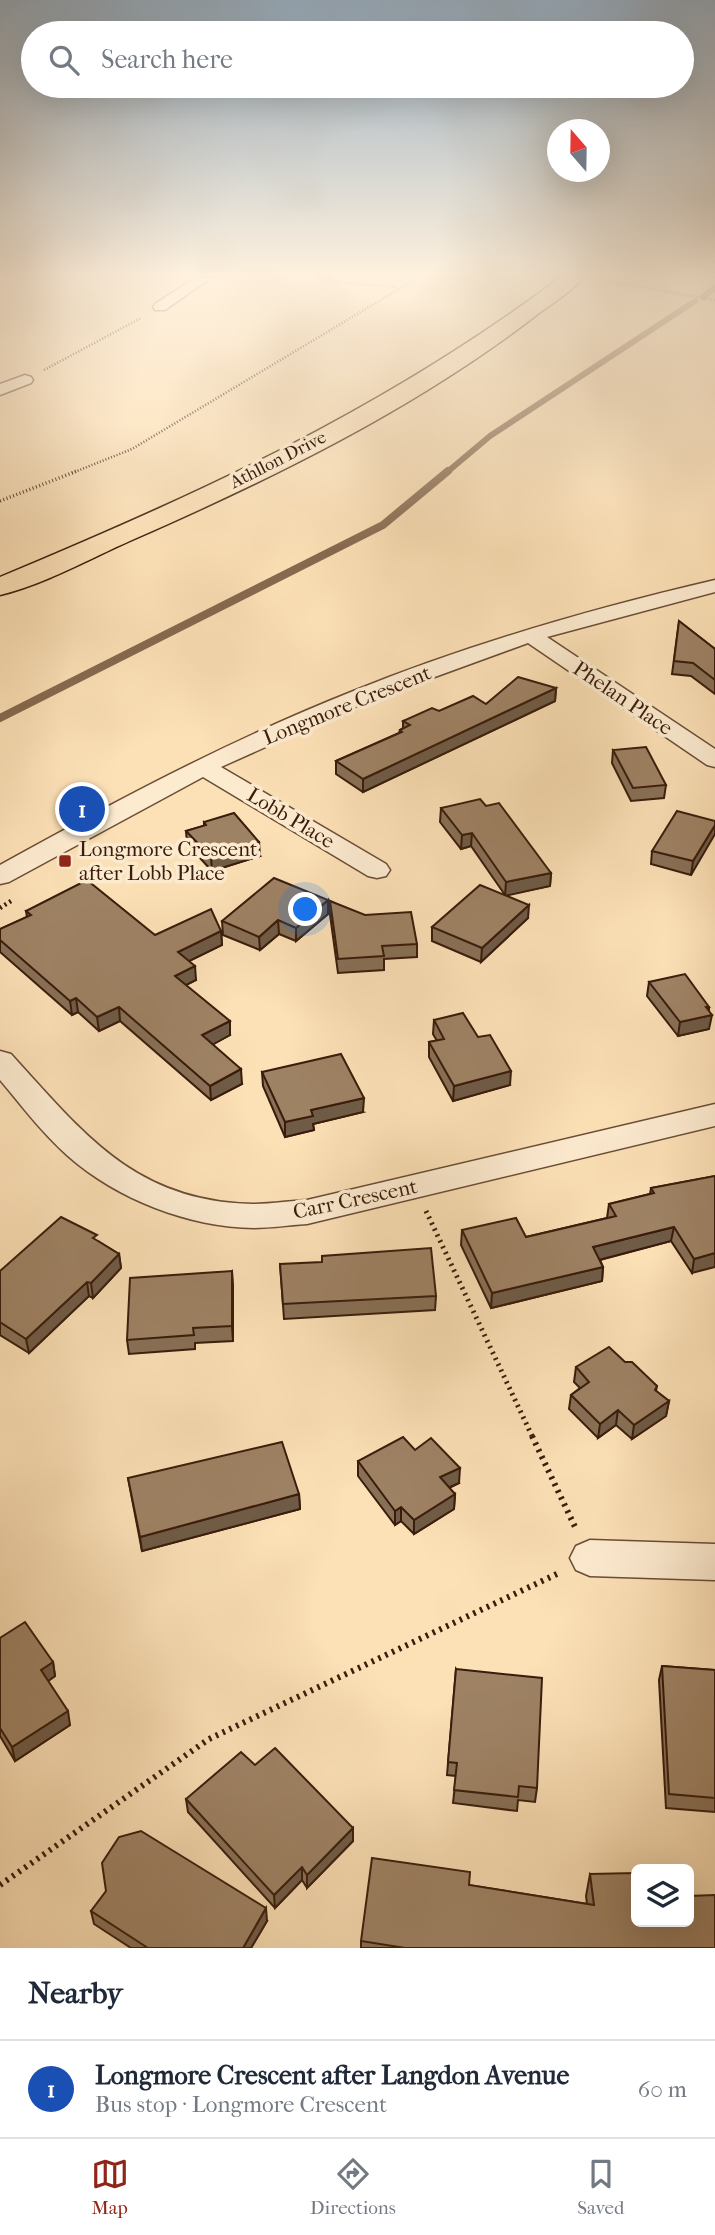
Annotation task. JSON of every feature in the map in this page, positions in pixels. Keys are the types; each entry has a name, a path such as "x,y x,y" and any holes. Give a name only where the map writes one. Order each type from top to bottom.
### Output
{"main road":[{"name":"Athllon Drive","path":"0,587 189,504 370,412 443,368"}],"street":[{"path":"0,390 25,380"},
{"name":"Longmore Crescent","path":"0,876 204,766 371,692 532,636 715,586"},
{"name":"Phelan Place","path":"532,636 715,761"},
{"name":"Lobb Place","path":"204,766 377,870"},
{"name":"Carr Crescent","path":"0,1061 77,1147 117,1178 142,1190 195,1208 251,1216 307,1212 715,1115"},
{"path":"590,1558 715,1562"}],"path":[{"path":"25,380 47,368"},
{"path":"0,501 132,449 267,368"},
{"path":"0,1885 209,1739 590,1558 414,1187"}],"building":[{"path":"679,621 715,649 715,680 693,663 674,661"},
{"path":"518,677 556,688 363,779 336,761 402,732 400,730 410,725 403,721 432,708 439,711 473,696 486,704"},
{"path":"646,747 666,785 633,788 613,750"},
{"path":"480,799 486,806 499,803 551,873 506,882 472,833 462,835 441,808"},
{"path":"677,811 715,821 693,861 652,851"},
{"path":"234,813 259,842 211,857 186,831 206,825 204,822"},
{"path":"274,878 328,900 296,928 278,920 259,937 222,921"},
{"path":"87,880 155,935 211,909 221,931 178,952 195,966 175,976 230,1021 202,1035 241,1069 210,1086 119,1007 97,1017 76,998 70,1001 0,940 0,929 31,915 26,911"},
{"path":"480,885 529,905 482,948 432,927"},
{"path":"330,901 365,915 411,912 417,944 382,946 384,956 338,959"},
{"path":"685,974 712,1015 680,1022 649,982"},
{"path":"463,1013 478,1037 490,1035 511,1071 454,1086 429,1042 444,1039 434,1020"},
{"path":"341,1054 364,1098 311,1110 313,1116 285,1122 262,1072"},
{"path":"715,1176 715,1253 694,1259 674,1227 593,1247 603,1267 492,1293 462,1230 516,1218 526,1237 616,1216 609,1204 654,1193 651,1188"},
{"path":"61,1217 97,1235 93,1238 119,1254 91,1283 87,1282 26,1339 0,1322 0,1271"},
{"path":"431,1248 436,1296 283,1304 280,1264 322,1262 322,1256"},
{"path":"232,1271 232,1326 193,1328 194,1335 127,1340 130,1278"},
{"path":"609,1347 625,1362 632,1362 657,1386 655,1390 669,1401 634,1425 618,1410 600,1424 571,1395 589,1382 576,1367"},
{"path":"403,1437 415,1450 431,1438 460,1468 440,1477 455,1494 414,1520 401,1507 395,1511 358,1461"},
{"path":"282,1442 299,1494 140,1537 128,1478"},
{"path":"25,1622 53,1662 41,1670 68,1711 12,1747 0,1728 0,1638"},
{"path":"662,1666 715,1670 715,1798 669,1794"},
{"path":"456,1669 542,1678 537,1788 519,1786 518,1797 454,1790 457,1763 448,1762"},
{"path":"275,1748 353,1828 307,1875 302,1867 274,1895 186,1799 241,1752 255,1765"},
{"path":"141,1831 266,1908 243,1948 148,1948 91,1911 106,1891 102,1863 119,1837"},
{"path":"372,1858 470,1872 469,1885 594,1905 590,1874 631,1873 631,1927 694,1927 694,1896 715,1895 715,1948 405,1948 361,1941"}],"waterway":[{"path":"446,473 490,436 593,368"},
{"path":"0,718 383,525 448,471"}],"place":[{"name":"Longmore Crescent after Langdon Avenue","path":"82,809"},
{"name":"Longmore Crescent after Lobb Place","path":"65,861"}]}
